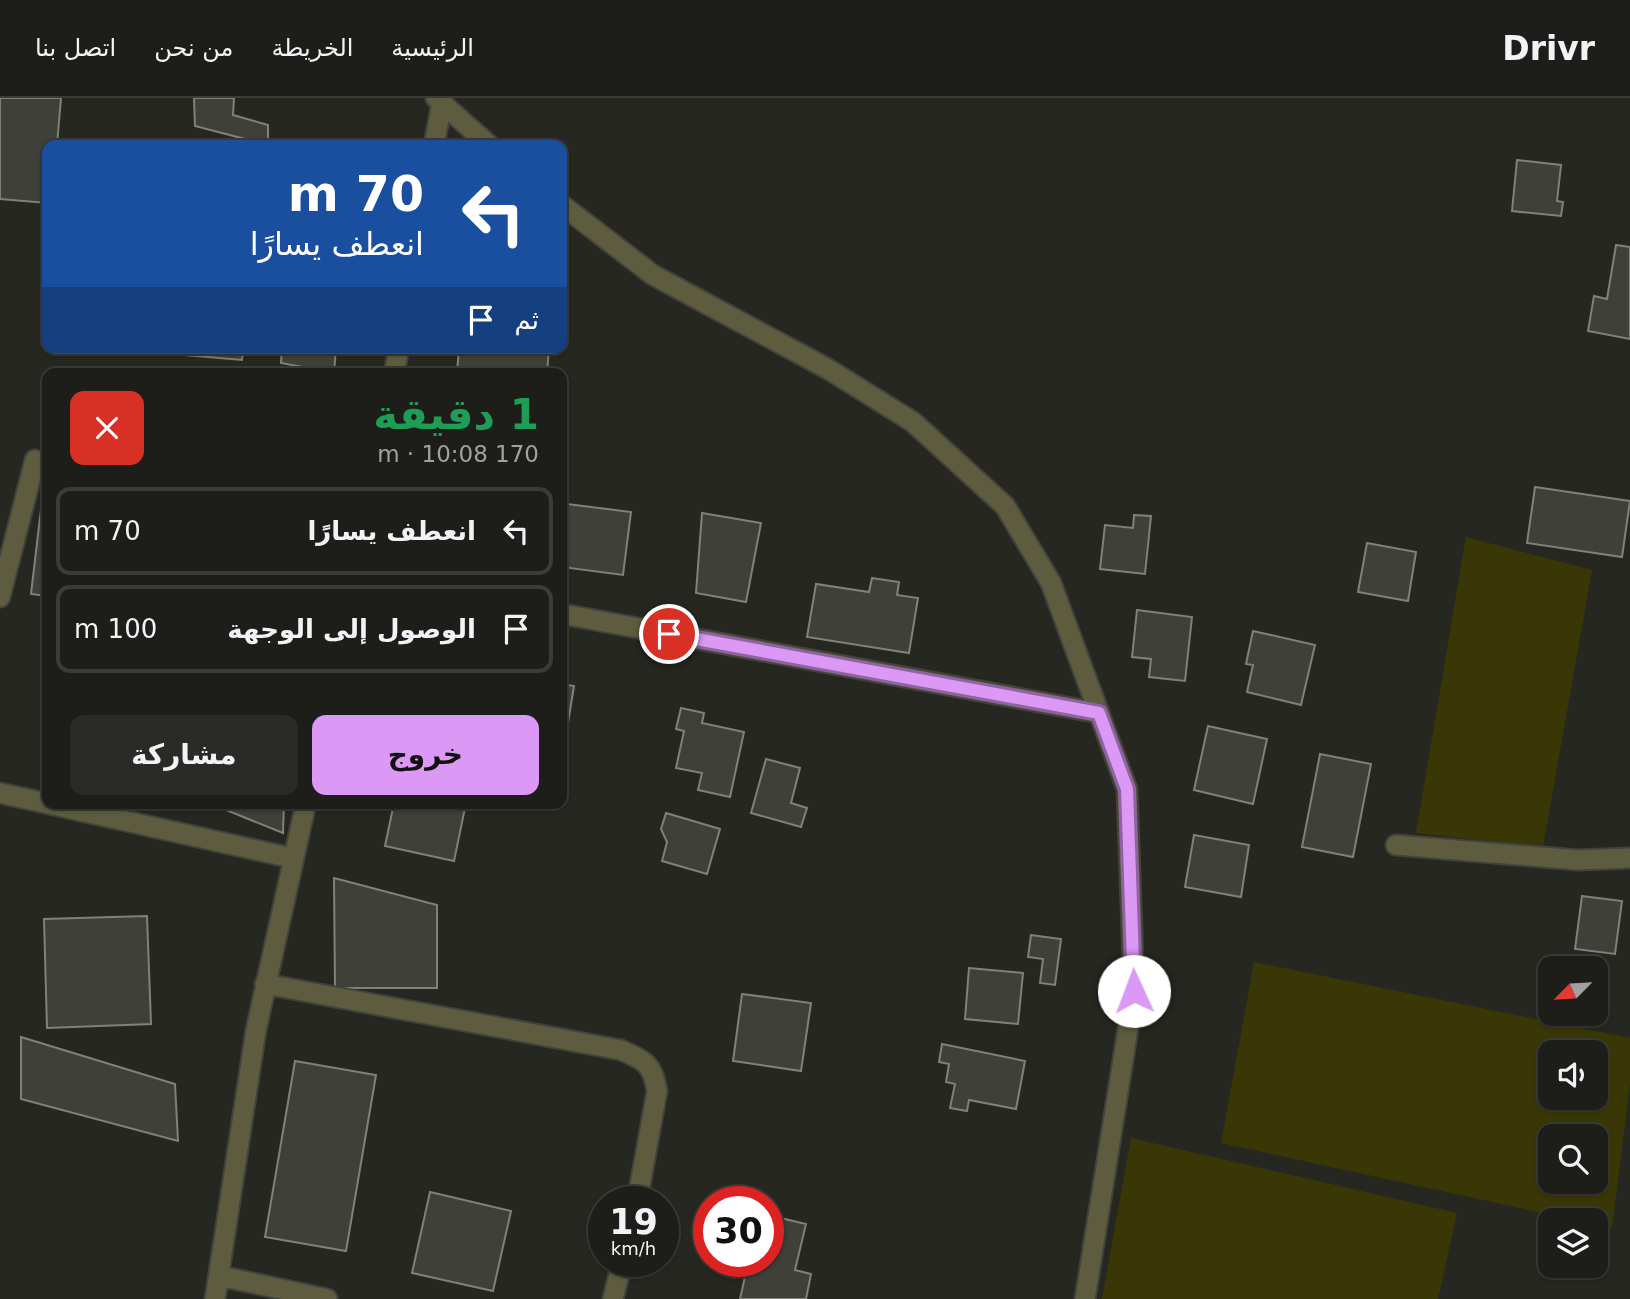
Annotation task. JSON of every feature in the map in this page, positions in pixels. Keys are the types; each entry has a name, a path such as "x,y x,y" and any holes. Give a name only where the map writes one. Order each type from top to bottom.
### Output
{"street":[{"path":"435,140 439,100"},
{"path":"439,100 483,140"},
{"path":"567,209 653,275 828,369 913,422 1004,506 1051,583 1127,789 1134,991 1085,1299"},
{"path":"0,597 35,460"},
{"path":"567,615 1099,713"},
{"path":"0,793 42,802"},
{"path":"72,809 292,858"},
{"path":"215,1299 256,1030 304,809"},
{"path":"1396,845 1578,860 1630,858"},
{"path":"265,984 621,1050 642,1059 654,1073 657,1091 640,1186"},
{"path":"220,1276 327,1299"},
{"path":"613,1299 618,1277"}],"shaded area":[{"path":"1466,537 1592,570 1543,847 1416,833"},
{"path":"1254,962 1538,1019 1538,1026 1571,1026 1630,1038 1630,1084 1612,1228 1608,1227 1608,1208 1538,1208 1538,1212 1221,1143"},
{"path":"1131,1138 1457,1213 1438,1299 1102,1299"}],"building":[{"path":"0,98 61,98 57,140 42,140 42,203 0,199"},
{"path":"194,98 234,98 233,115 268,125 268,140 249,140 195,126"},
{"path":"1517,160 1561,165 1557,201 1563,202 1561,216 1512,211"},
{"path":"1616,245 1630,247 1630,339 1588,331 1594,296 1607,299"},
{"path":"185,354 242,354 242,360"},
{"path":"282,354 336,354 334,368 308,368 281,363"},
{"path":"459,354 549,354 547,368 457,368"},
{"path":"1535,487 1630,501 1622,557 1527,543"},
{"path":"567,504 631,512 623,575 567,568"},
{"path":"41,509 42,595 31,594"},
{"path":"702,513 761,523 746,602 696,593"},
{"path":"1134,515 1151,516 1145,574 1100,569 1105,525 1133,528"},
{"path":"1367,543 1416,552 1408,601 1358,592"},
{"path":"872,578 899,582 897,595 918,598 909,653 807,637 816,584 869,592"},
{"path":"1137,610 1192,617 1185,681 1149,677 1151,659 1132,657"},
{"path":"1253,631 1315,645 1301,705 1247,692 1253,665 1246,664"},
{"path":"567,685 574,686 567,729"},
{"path":"681,708 704,713 702,723 744,732 730,797 698,790 702,773 676,768 684,731 676,729"},
{"path":"1208,726 1267,739 1253,804 1194,790"},
{"path":"1320,754 1371,764 1353,857 1302,847"},
{"path":"766,759 800,768 791,803 807,808 801,827 751,813"},
{"path":"224,809 284,809 283,833"},
{"path":"393,809 465,809 454,861 385,846"},
{"path":"666,813 720,829 707,874 662,861 667,842 661,829"},
{"path":"1194,835 1249,845 1241,897 1185,887"},
{"path":"334,878 437,905 437,988 335,988"},
{"path":"1582,896 1622,901 1615,954 1575,949"},
{"path":"147,916 151,1024 47,1028 44,919"},
{"path":"1031,935 1061,939 1055,985 1040,983 1043,959 1028,957"},
{"path":"969,968 1023,973 1018,1024 965,1019"},
{"path":"742,994 811,1003 801,1071 733,1061"},
{"path":"21,1037 175,1084 178,1141 21,1099"},
{"path":"942,1044 1025,1061 1016,1109 969,1100 967,1111 950,1108 955,1084 946,1082 949,1064 939,1062"},
{"path":"295,1061 376,1075 346,1251 265,1237"},
{"path":"430,1192 511,1211 493,1291 412,1273"},
{"path":"784,1219 806,1224 795,1270 811,1274 806,1299 740,1299 745,1277 784,1277"}],"route":[{"path":"669,634 1099,713 1127,789 1134,991"}]}
